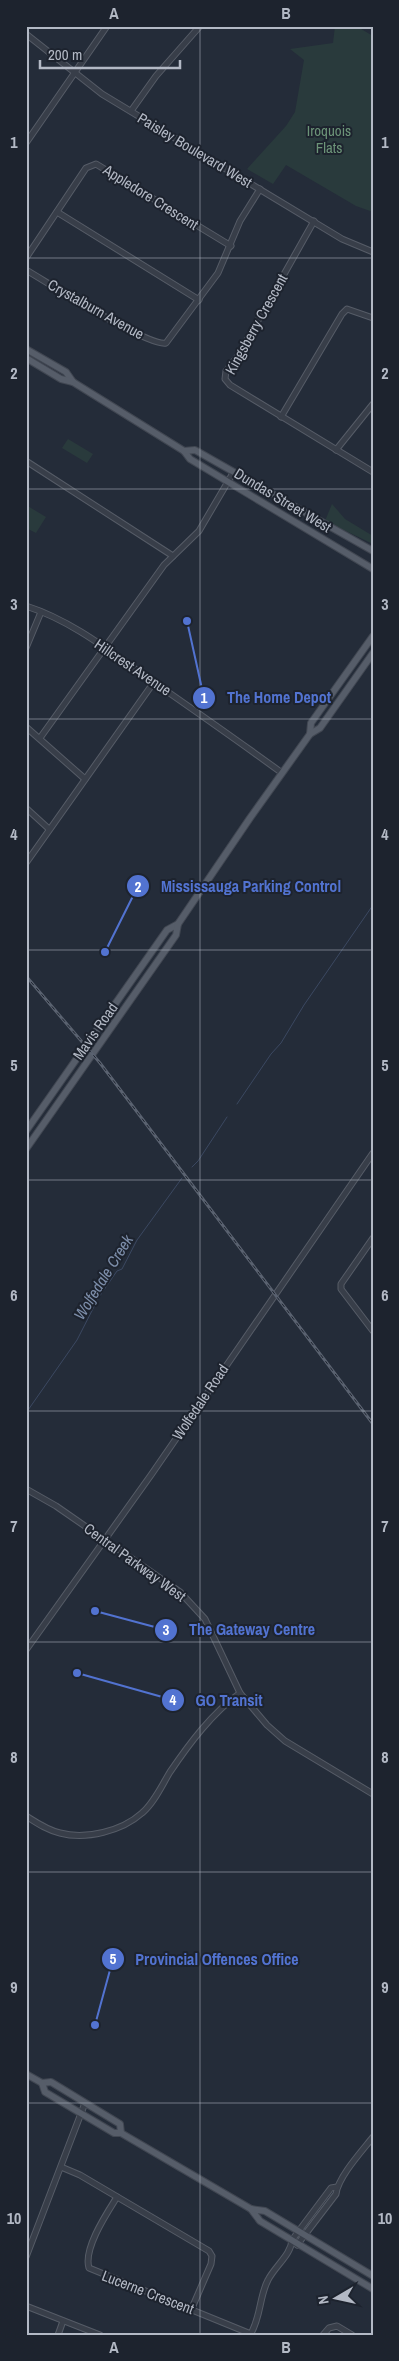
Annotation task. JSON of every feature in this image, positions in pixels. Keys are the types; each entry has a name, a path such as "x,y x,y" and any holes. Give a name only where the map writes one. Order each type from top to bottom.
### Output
{"main road":[{"name":"Dundas Street West","path":"26,349 66,372 73,382"},
{"name":"Dundas Street West","path":"26,358 61,379 73,382 184,451 190,459 373,569"},
{"name":"Dundas Street West","path":"184,451 195,450 233,473 369,547 373,552"},
{"path":"360,562 363,567 373,574"},
{"name":"Mavis Road","path":"310,734 311,723 373,636"},
{"name":"Mavis Road","path":"26,1149 176,935 178,924 282,773 310,734 320,728 373,653"},
{"name":"Mavis Road","path":"26,1131 167,930 178,924"},
{"path":"26,2074 42,2084 45,2092 114,2133 121,2133 251,2209 265,2211 373,2276"},
{"path":"42,2084 50,2082 120,2124 121,2133"},
{"path":"251,2209 260,2221 292,2244 299,2245 373,2289"}],"street":[{"path":"26,143 76,74 107,26"},
{"path":"131,111 156,76 200,26"},
{"name":"Paisley Boulevard West","path":"27,30 76,74 131,111 342,239 373,252"},
{"name":"Appledore Crescent","path":"26,258 86,168 96,164 100,164 231,246"},
{"name":"Crystalburn Avenue","path":"26,270 114,322 162,344 169,340 218,273 240,221 260,189"},
{"path":"57,212 199,300"},
{"name":"Kingsberry Crescent","path":"314,221 238,356 225,375 225,380 281,417 373,472"},
{"path":"281,417 342,314 347,309 351,309 373,318"},
{"path":"336,450 373,404"},
{"path":"26,461 173,556"},
{"path":"40,738 173,556 199,531 233,473"},
{"name":"Hillcrest Avenue","path":"26,606 67,623 282,773"},
{"path":"26,648 41,612"},
{"path":"26,863 154,682"},
{"path":"26,727 85,779"},
{"path":"26,808 49,830"},
{"name":"Wolfedale Road","path":"26,1650 373,1152"},
{"path":"373,1238 341,1284 341,1289 373,1331"},
{"name":"Central Parkway West","path":"26,1489 46,1499 171,1584 197,1609 213,1632 240,1693 267,1725 285,1741 372,1791"},
{"path":"26,1816 40,1825 60,1833 81,1835 118,1828 143,1813 207,1722 240,1693"},
{"path":"27,2255 85,2103"},
{"path":"299,2245 336,2194 337,2187 373,2137"},
{"path":"61,2166 80,2174 209,2251 212,2256 209,2270 192,2308"},
{"path":"251,2334 255,2328 264,2290 270,2277 299,2231 331,2188 337,2187"},
{"name":"Lucerne Crescent","path":"117,2197 101,2225 90,2251 89,2268 92,2271 192,2308 251,2334"},
{"path":"26,2306 100,2335"},
{"path":"58,2335 64,2321"},
{"path":"323,2335 329,2328 337,2326 352,2335"}],"green space":[{"name":"Iroquois Flats","path":"335,26 356,26 373,36 373,212 356,206 286,165 273,184 247,169 286,126 295,112 304,60 290,49 333,43"},
{"path":"68,439 93,454 87,463 62,448"},
{"path":"332,504 345,519 373,536 373,544 325,521"},
{"path":"26,505 46,517 36,533 26,528"}],"waterway":[{"name":"Wolfedale Creek","path":"237,1104 271,1054 281,1043 304,1005 373,905"},
{"name":"Wolfedale Creek","path":"192,1167 227,1117"},
{"name":"Wolfedale Creek","path":"26,1413 77,1340 99,1297 117,1271 122,1269 137,1240 182,1178"}],"railway":[{"path":"26,976 100,1063 373,1424"}],"place":[{"name":"The Home Depot","path":"187,621"},
{"name":"Mississauga Parking Control","path":"105,952"},
{"name":"The Gateway Centre","path":"95,1611"},
{"name":"GO Transit","path":"77,1673"},
{"name":"Provincial Offences Office","path":"95,2025"}]}
